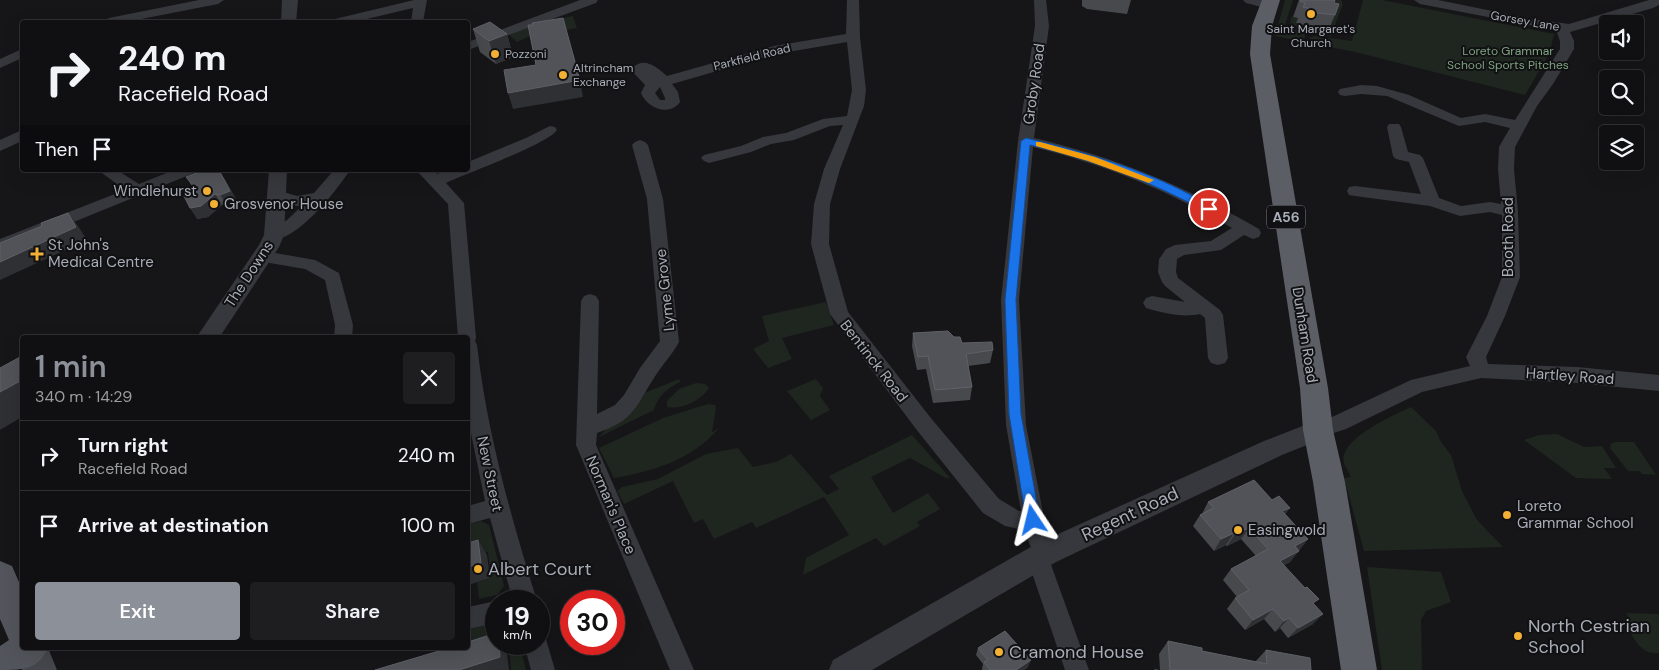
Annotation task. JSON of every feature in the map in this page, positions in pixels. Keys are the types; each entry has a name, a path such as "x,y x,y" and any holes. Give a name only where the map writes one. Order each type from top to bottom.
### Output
{"highway":[{"name":"Dunham Road","path":"1264,1 1260,54 1314,388 1318,430 1329,482 1359,670"}],"main road":[{"path":"0,577 20,624"},
{"path":"0,666 27,650"},
{"path":"31,650 40,670"}],"street":[{"path":"119,20 218,0"},
{"path":"289,20 290,0"},
{"name":"Bentinck Road","path":"853,0 853,37 859,90 853,120 832,169 822,204 820,244 839,314 923,423 991,506 1013,519 1020,521 1033,520"},
{"name":"Groby Road","path":"1040,0 1042,26 1026,141 1010,300 1015,414 1042,568 1077,670"},
{"name":"Gorsey Lane","path":"1420,0 1562,28 1588,24 1649,5 1658,0"},
{"path":"348,20 421,1 417,20"},
{"path":"470,45 584,1"},
{"name":"Booth Road","path":"1481,370 1476,357 1496,316 1511,277 1510,212 1506,161 1508,147 1518,125 1566,49 1567,41 1562,28"},
{"name":"Parkfield Road","path":"658,84 774,50 853,37"},
{"path":"0,64 20,54"},
{"path":"1345,92 1364,89 1384,91 1405,96 1459,122 1485,118 1518,125"},
{"path":"709,158 755,146 768,140 788,137 828,122 853,120"},
{"path":"1394,127 1401,156 1415,158 1432,201"},
{"path":"470,166 531,141 550,130"},
{"path":"0,146 20,136"},
{"path":"1026,141 1057,148 1134,173 1174,190 1249,230 1215,246 1180,249 1170,255 1167,268 1170,280 1215,318 1218,358"},
{"name":"Lyme Grove","path":"585,428 595,426 622,411 631,401 647,373 670,342 655,199 640,145"},
{"path":"109,172 137,190"},
{"path":"0,246 183,172"},
{"path":"274,235 278,172"},
{"name":"The Downs","path":"209,335 264,257 274,235 283,232 290,226 319,198 340,172"},
{"path":"430,176 451,172"},
{"path":"430,176 456,203 467,335"},
{"path":"1355,191 1432,201 1460,211 1490,207 1510,212"},
{"path":"277,195 297,201 319,198"},
{"path":"264,257 309,264 333,277 344,325 343,335"},
{"name":"Norman's Place","path":"590,301 586,446 682,670"},
{"path":"1152,303 1180,310 1203,306"},
{"path":"1318,430 1339,424 1418,385 1481,370"},
{"name":"Hartley Road","path":"1481,370 1577,375 1659,383"},
{"name":"New Street","path":"470,391 496,507 522,590"},
{"name":"Regent Road","path":"844,670 1041,556 1273,448 1318,430"},
{"path":"470,514 496,507"},
{"path":"470,618 485,614"},
{"path":"539,655 543,670"}],"green space":[{"path":"1285,0 1293,0 1285,25 1305,34 1304,42 1275,36"},
{"path":"1327,0 1341,0 1343,4 1331,36 1302,31 1290,24 1291,17 1298,18 1296,23 1304,25 1303,28 1316,30"},
{"name":"Loreto Grammar School Sports Pitches","path":"1363,0 1382,0 1554,34 1549,54 1525,95 1355,52 1309,43 1310,38 1314,36 1352,41"},
{"path":"573,16 577,28 528,37 517,42 508,34 550,21"},
{"path":"826,302 834,325 782,338 792,359 768,368 753,349 769,341 762,316"},
{"path":"679,379 680,382 661,396 654,410 599,437 634,408 642,394"},
{"path":"816,379 823,388 820,396 830,410 811,420 787,391"},
{"path":"696,383 705,384 709,388 691,403 673,408 667,407 667,401 679,389"},
{"path":"708,404 715,405 716,408 712,432 719,428 697,448 658,468 614,478 599,448 663,418"},
{"path":"1411,407 1436,431 1441,442 1451,455 1462,491 1477,520 1503,547 1364,551 1344,478 1351,477 1344,463 1344,454 1358,437 1369,429"},
{"path":"1557,434 1584,447 1602,446 1616,468 1604,468 1612,479 1576,478 1524,440 1539,435"},
{"path":"912,435 950,478 946,478 910,458 871,477 893,513 928,493 940,509 917,522 920,526 884,546 876,538 803,575 806,558 849,535 824,497 756,528 752,522 714,539 703,519 694,523 673,481 624,504 617,491 622,487 658,479 706,454 738,448 753,467 776,462 791,454 827,495 839,489 829,476"},
{"path":"1615,442 1634,442 1656,475 1642,474 1639,471 1628,471 1610,448 1611,444"},
{"path":"481,521 489,525 504,586 501,590 485,590 485,598 479,599 477,582 491,578 488,552 470,556 470,524"},
{"path":"1367,567 1441,572 1451,602 1426,611 1421,620 1422,670 1382,670"},
{"path":"1626,613 1659,614 1659,653 1647,651 1638,644 1625,623 1630,619"},
{"path":"485,625 485,646 470,648 470,628"},
{"path":"510,655 522,655 526,670 511,670"}],"building":[{"path":"1300,0 1335,0 1334,3 1339,4 1335,15 1310,12 1311,9 1303,7 1305,3"},
{"path":"563,18 580,80 508,93 504,70 536,65 528,25"},
{"path":"490,22 507,34 489,41 473,29"},
{"path":"199,172 220,172 230,191 220,195 215,194 201,206 190,208 184,196 197,191 186,177"},
{"path":"68,213 76,227 0,262 0,243 42,226 41,223"},
{"path":"948,331 954,337 960,337 962,343 992,342 993,350 966,354 972,387 935,390 928,356 918,357 913,333"},
{"path":"20,357 20,381 0,392 0,368"},
{"path":"1254,480 1272,500 1279,496 1290,508 1282,511 1308,539 1295,546 1299,551 1280,561 1305,588 1307,587 1319,599 1313,603 1323,614 1298,628 1289,618 1284,621 1273,609 1253,620 1235,598 1249,590 1231,569 1268,549 1249,528 1221,539 1200,515 1214,508 1208,502"},
{"path":"478,540 481,563 470,566 470,542"},
{"name":"Cramond House","path":"1005,631 1031,660 1016,670 990,670 984,662 988,660 978,648"},
{"path":"485,637 485,655 500,655 500,657 459,670 375,670 442,650 470,650 470,641"},
{"path":"1168,641 1202,648 1202,651 1267,664 1266,650 1310,658 1311,670 1170,670"}],"slow traffic":[{"path":"1040,144 1134,173 1149,180"}],"place":[{"name":"Saint Margaret's Church","path":"1311,14"},
{"name":"Pozzoni","path":"495,54"},
{"name":"Altrincham Exchange","path":"563,75"},
{"name":"Windlehurst","path":"207,191"},
{"name":"Grosvenor House","path":"214,204"},
{"name":"St John's Medical Centre","path":"37,254"},
{"name":"Loreto Grammar School","path":"1507,515"},
{"name":"Easingwold","path":"1238,530"},
{"name":"Albert Court","path":"478,569"},
{"name":"North Cestrian School","path":"1518,636"},
{"name":"Cramond House","path":"999,652"}],"route":[{"path":"1033,520 1016,425 1010,300 1026,141 1057,148 1134,173 1174,190 1209,209"}]}
